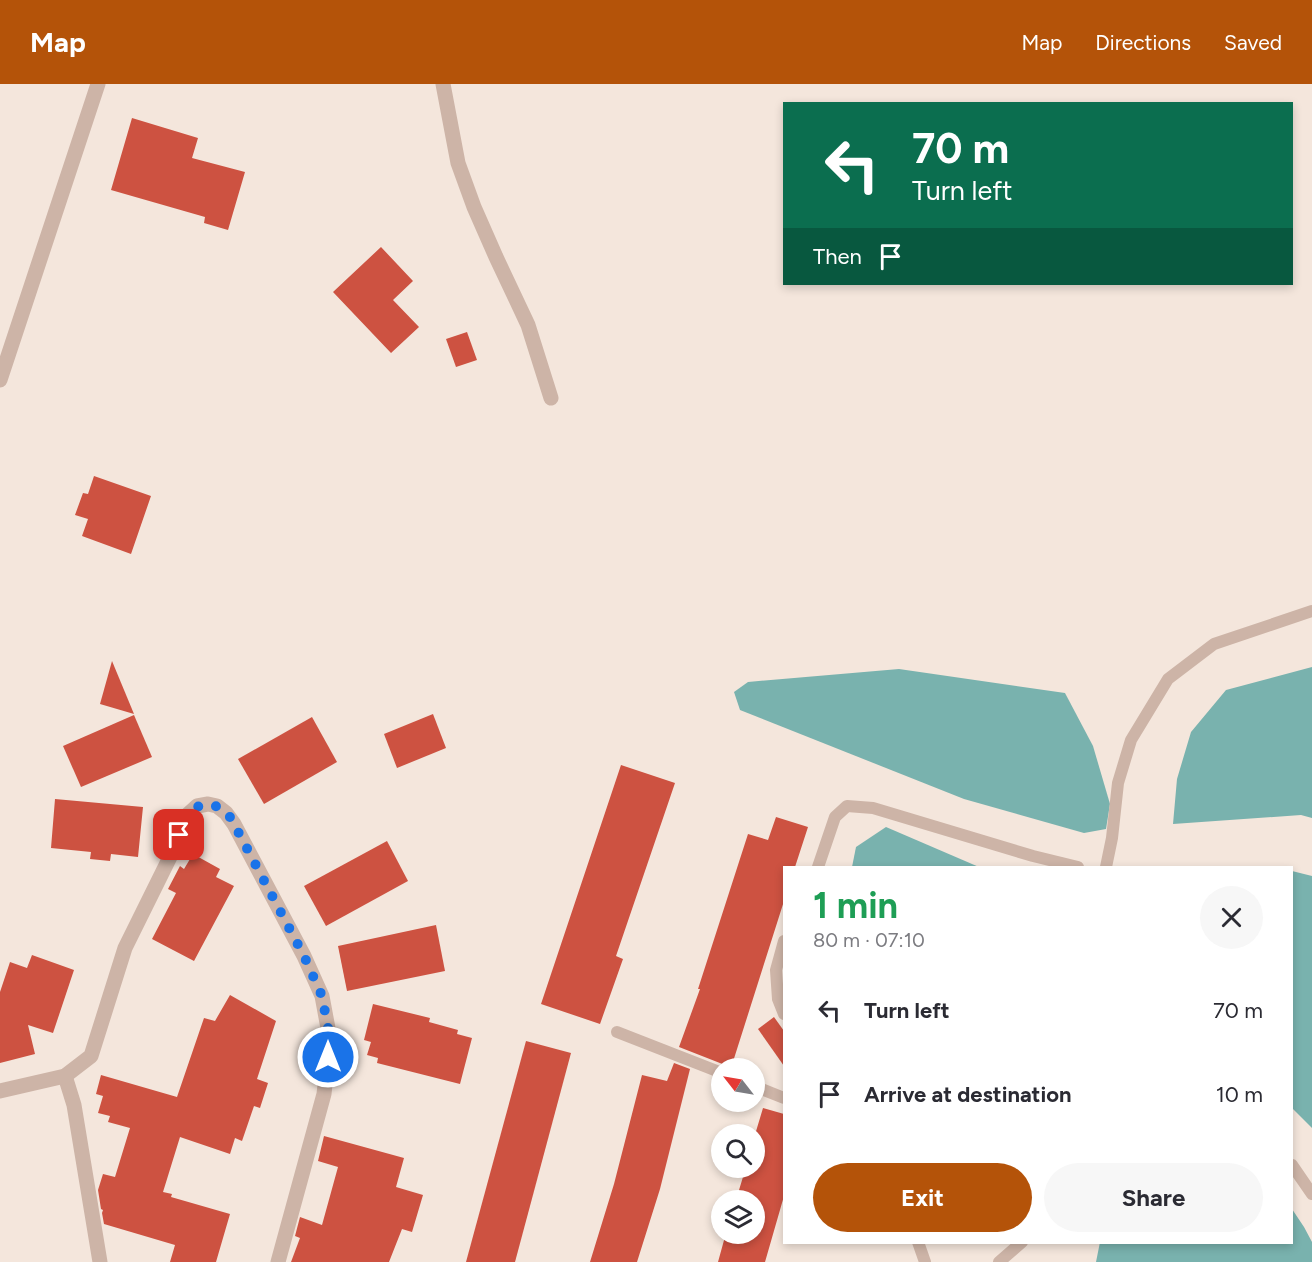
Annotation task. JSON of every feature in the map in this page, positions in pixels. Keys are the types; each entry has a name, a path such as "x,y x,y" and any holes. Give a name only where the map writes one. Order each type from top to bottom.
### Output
{"street":[{"path":"0,380 98,84"},
{"path":"443,84 458,163 478,217 528,325 551,398"},
{"path":"0,1091 65,1076 91,1056 125,948 172,854 186,816 197,806 208,804 217,806 234,824 304,956 322,996 330,1039 324,1094 278,1262"},
{"path":"65,1076 74,1105 100,1262"}],"lane":[{"path":"1106,866 1118,783 1131,741 1168,679 1214,644 1312,611"},
{"path":"818,866 835,817 847,806 873,808 1074,866"},
{"path":"783,944 776,970 778,999 783,1012"},
{"path":"617,1032 711,1069"},
{"path":"765,1090 783,1098"},
{"path":"1293,1166 1312,1194"},
{"path":"919,1244 926,1262"},
{"path":"999,1262 1020,1244"}],"water":[{"path":"1312,667 1312,818 1301,815 1173,824 1177,779 1191,732 1226,690"},
{"path":"899,669 1065,693 1093,746 1110,804 1106,829 1084,833 964,799 740,710 734,692 748,682"},
{"path":"886,827 977,866 852,866 856,847"},
{"path":"1293,871 1312,876 1312,1128 1293,1109"},
{"path":"1293,1210 1312,1242 1312,1262 1096,1262 1100,1244 1293,1244"}],"building":[{"path":"132,118 198,138 192,158 245,172 228,230 204,223 205,217 111,190"},
{"path":"381,247 413,281 393,300 419,327 391,353 333,292"},
{"path":"467,332 477,360 456,367 446,339"},
{"path":"94,476 151,496 131,554 82,536 88,519 75,515 83,493 88,494"},
{"path":"112,661 134,714 100,704"},
{"path":"433,714 446,748 397,768 384,734"},
{"path":"134,715 152,757 81,787 63,746"},
{"path":"312,717 337,762 264,804 238,759"},
{"path":"621,765 675,783 616,956 623,959 600,1024 541,1004"},
{"path":"55,799 143,807 138,857 111,854 110,861 90,859 91,852 51,848"},
{"path":"776,817 808,827 795,866 783,866 783,904 734,1058 711,1060 679,1047 700,989 698,989 748,834 768,840"},
{"path":"387,841 408,881 326,926 304,886"},
{"path":"193,854 220,869 216,877 234,886 194,961 152,939 176,893 168,889 180,866 184,869"},
{"path":"436,925 445,971 347,991 338,946"},
{"path":"32,955 74,970 53,1033 28,1025 35,1054 0,1063 0,992 10,962 27,968"},
{"path":"230,995 276,1021 257,1079 268,1083 260,1108 254,1106 242,1141 235,1138 230,1154 180,1137 163,1192 172,1194 171,1197 230,1214 216,1262 170,1262 175,1245 104,1224 98,1190 103,1174 115,1177 130,1128 108,1122 110,1116 98,1113 103,1096 96,1094 101,1075 177,1097 204,1018 215,1021"},
{"path":"373,1004 430,1018 429,1022 458,1030 457,1034 472,1038 460,1084 377,1063 378,1058 367,1055 371,1042 364,1040"},
{"path":"774,1017 783,1030 783,1065 758,1029"},
{"path":"526,1041 571,1053 515,1262 466,1262"},
{"path":"674,1063 690,1069 660,1189 637,1262 590,1262 614,1184 642,1075 667,1081"},
{"path":"765,1109 783,1114 783,1199 765,1262 718,1262 723,1244 765,1244 765,1190 739,1190 743,1178 765,1178 765,1124 758,1124 762,1112 765,1112"},
{"path":"324,1136 404,1158 396,1187 423,1195 412,1232 402,1229 389,1262 291,1262 300,1238 295,1236 300,1217 322,1225 338,1167 318,1161"}],"route":[{"path":"179,835 186,816 197,806 208,804 217,806 234,824 304,956 322,996 330,1039 328,1057"}]}
